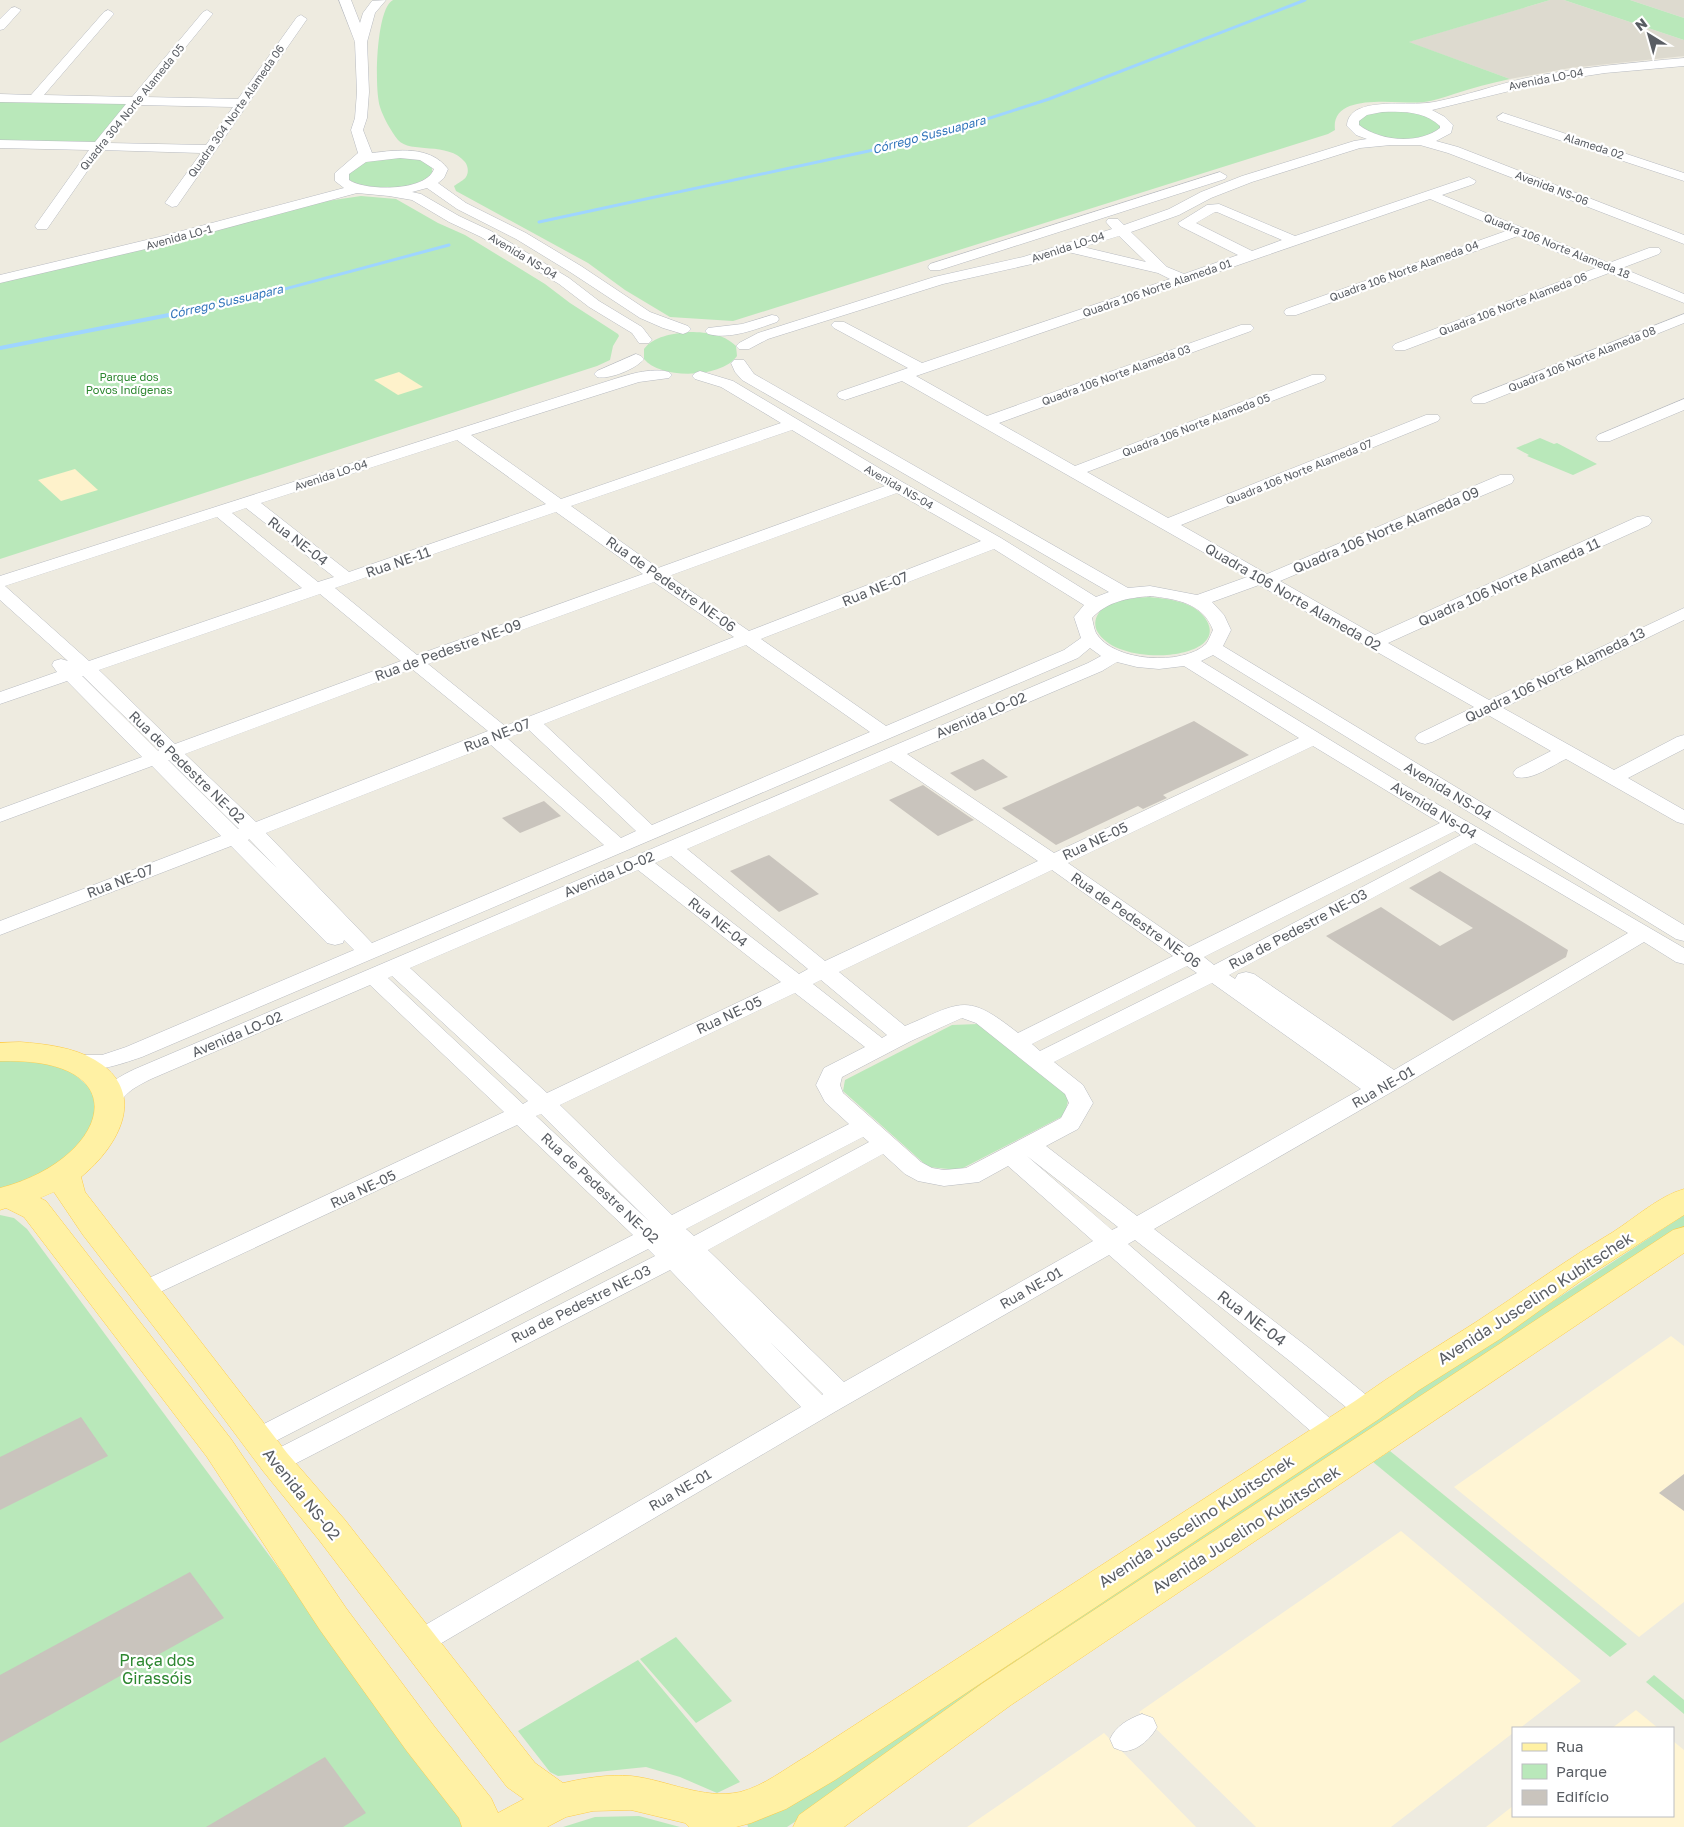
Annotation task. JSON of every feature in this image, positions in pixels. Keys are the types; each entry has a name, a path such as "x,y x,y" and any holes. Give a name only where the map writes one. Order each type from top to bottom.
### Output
{"main road":[{"path":"0,1052 44,1052 76,1062 98,1078 105,1089 108,1099 108,1117 100,1137 86,1155 64,1173 42,1185 5,1198"},
{"name":"Avenida NS-02","path":"64,1173 70,1194 207,1371 266,1451 332,1530 521,1774 558,1801"},
{"path":"5,1198 35,1209 219,1448 333,1619 420,1738 477,1810 482,1827"},
{"name":"Avenida Juscelino Kubitschek","path":"510,1827 558,1801 593,1794 631,1793 664,1800 707,1818 714,1811 741,1809 770,1797 821,1768 991,1658 1367,1410 1407,1380 1488,1330 1571,1272 1645,1227 1684,1200"},
{"name":"Avenida Jucelino Kubitschek","path":"813,1827 998,1694 1684,1238"}],"street":[{"path":"345,0 361,42 363,92 358,130 365,153 362,158"},
{"path":"361,42 370,13 380,0"},
{"path":"0,26 15,10"},
{"path":"34,99 108,14"},
{"name":"Quadra 304 Norte Alameda 05","path":"42,226 98,147 207,14"},
{"name":"Quadra 304 Norte Alameda 06","path":"172,203 301,19"},
{"name":"Avenida LO-04","path":"1411,109 1438,106 1505,87 1556,76 1684,62"},
{"name":"Avenida LO-04","path":"1443,126 1457,112 1553,85 1684,70"},
{"path":"0,98 242,103"},
{"name":"Avenida NS-06","path":"1443,126 1436,138 1420,141 1390,141 1368,135 1356,129 1353,125 1353,119 1364,112 1382,108 1411,109 1427,113 1469,144 1684,228"},
{"name":"Alameda 02","path":"1503,116 1684,176"},
{"path":"361,118 364,131 375,143 400,154"},
{"name":"Avenida LO-04","path":"713,330 752,326 1347,136 1356,129"},
{"name":"Avenida LO-04","path":"744,346 763,336 939,280 1023,262 1068,248 1166,215 1206,194 1247,179 1361,143 1390,141"},
{"name":"Avenida NS-06","path":"1420,141 1453,150 1684,240"},
{"path":"0,144 210,149"},
{"path":"400,154 416,155 437,163 441,169 439,175 429,182 406,190 390,192 357,189 342,181 342,173 362,158 400,154"},
{"name":"Avenida LO-1","path":"0,270 45,261 342,181"},
{"name":"Quadra 106 Norte Alameda 01","path":"845,395 1469,181"},
{"name":"Avenida NS-04","path":"429,182 438,192 471,212 521,236 656,322 683,329"},
{"name":"Avenida LO-1","path":"0,280 162,242 357,189"},
{"name":"Avenida NS-04","path":"390,192 416,197 454,219 486,234 564,281 600,308 637,330 644,340 661,333 683,329 713,330 735,338 744,346"},
{"name":"Quadra 106 Norte Alameda 18","path":"1429,194 1684,299"},
{"path":"1251,256 1185,222 1212,208 1219,208 1295,241"},
{"path":"1097,216 1112,221 1163,270"},
{"name":"Quadra 106 Norte Alameda 04","path":"1291,312 1518,231"},
{"path":"1041,234 1050,241 1068,248 1163,270 1183,279"},
{"name":"Quadra 106 Norte Alameda 06","path":"1400,347 1654,251"},
{"name":"Quadra 106 Norte Alameda 08","path":"1479,400 1684,318"},
{"path":"839,325 921,369"},
{"name":"Quadra 106 Norte Alameda 03","path":"985,422 1246,328"},
{"path":"636,359 636,350 644,340"},
{"path":"682,376 722,372 739,363 745,354 744,346"},
{"name":"Avenida LO-04","path":"0,566 598,375 621,367 636,359"},
{"name":"Avenida NS-04","path":"636,359 646,369 724,382 891,483 995,542 1095,604"},
{"name":"Avenida NS-04","path":"739,363 746,376 1124,593"},
{"name":"Quadra 106 Norte Alameda 02","path":"902,375 1374,642 1561,754"},
{"name":"Avenida LO-04","path":"0,582 627,380 682,376"},
{"name":"Quadra 106 Norte Alameda 05","path":"1073,472 1318,378"},
{"path":"1604,438 1684,404"},
{"name":"Quadra 106 Norte Alameda 07","path":"1167,525 1432,418"},
{"name":"Rua NE-11","path":"0,698 794,424"},
{"name":"Rua de Pedestre NE-06","path":"453,436 877,736"},
{"name":"Quadra 106 Norte Alameda 09","path":"1266,581 1506,480"},
{"name":"Rua de Pedestre NE-09","path":"0,803 158,750 891,483"},
{"name":"Rua NE-04","path":"248,502 331,585"},
{"name":"Rua NE-04","path":"220,511 331,585"},
{"name":"Quadra 106 Norte Alameda 11","path":"1374,642 1643,521"},
{"name":"Rua NE-07","path":"0,929 242,833 743,641 995,542"},
{"path":"1196,601 1266,581"},
{"path":"1212,610 1266,581"},
{"path":"331,585 415,656 510,730 649,833"},
{"name":"Rua de Pedestre NE-02","path":"0,590 77,670 242,833 361,955"},
{"path":"1124,593 1168,593 1196,601 1212,610 1220,620 1222,630 1213,647 1186,660 1149,662 1114,656 1090,640 1084,630 1083,617 1095,604 1124,593"},
{"name":"Rua de Pedestre NE-02","path":"0,604 77,670"},
{"name":"Quadra 106 Norte Alameda 13","path":"1425,738 1489,712 1684,613"},
{"name":"Avenida LO-02","path":"76,1062 104,1062 134,1052 1071,654 1090,640"},
{"name":"Avenida NS-04","path":"1213,647 1684,934"},
{"name":"Avenida LO-02","path":"108,1099 121,1086 136,1077 1095,667 1114,656"},
{"name":"Avenida Ns-04","path":"1186,660 1455,823 1684,957"},
{"path":"510,730 618,846"},
{"name":"Rua NE-05","path":"144,1291 1314,738"},
{"path":"1614,778 1684,741"},
{"name":"Rua de Pedestre NE-09","path":"0,816 158,750"},
{"name":"Rua de Pedestre NE-06","path":"898,750 1059,858 1386,1086"},
{"path":"1523,774 1561,754 1614,778 1684,818"},
{"name":"Rua de Pedestre NE-03","path":"1016,1043 1455,823"},
{"name":"Rua de Pedestre NE-03","path":"1038,1061 1220,970 1476,835"},
{"name":"Rua NE-04","path":"672,847 903,1036"},
{"name":"Rua NE-04","path":"640,861 881,1048"},
{"name":"Rua NE-01","path":"418,1643 819,1408 1386,1086 1644,933"},
{"name":"Rua de Pedestre NE-02","path":"396,966 544,1103 681,1252 840,1396"},
{"name":"Rua de Pedestre NE-02","path":"373,976 521,1114 660,1231"},
{"path":"960,1011 973,1013 984,1018 1016,1043 1075,1090 1081,1103 1070,1123 971,1176 944,1178 926,1175 913,1168 833,1097 828,1085 832,1073 903,1036 960,1011"},
{"name":"Rua de Pedestre NE-03","path":"266,1451 660,1231 865,1126"},
{"name":"Rua de Pedestre NE-03","path":"266,1451 681,1252 884,1143"},
{"path":"1019,1150 1111,1242 1330,1433"},
{"name":"Rua NE-04","path":"1019,1150 1136,1229 1300,1354 1367,1410"},
{"name":"Rua de Pedestre NE-02","path":"681,1252 819,1408"}],"shaded area":[{"path":"1550,0 1564,0 1684,40 1684,56 1570,68 1510,79 1408,42"},
{"path":"1630,0 1684,0 1684,18"},
{"path":"1671,1336 1684,1346 1684,1602 1639,1637 1454,1487"},
{"path":"1401,1531 1581,1681 1521,1727 1512,1727 1512,1734 1391,1827 1256,1827 1139,1712"},
{"path":"1636,1710 1657,1727 1613,1727"},
{"path":"1104,1733 1196,1827 967,1827"},
{"path":"1674,1742 1684,1750 1684,1827 1486,1827 1512,1807 1512,1817 1674,1817"}],"green space":[{"path":"393,0 1550,0 1409,42 1510,79 1428,101 1355,104 1344,109 1336,117 1335,130 1328,134 733,321 670,317 625,290 588,263 456,191 454,186 465,178 468,171 465,162 458,156 449,152 411,146 398,140 381,111 377,84 380,33 387,6"},
{"path":"1564,0 1630,0 1684,18 1684,40"},
{"path":"0,99 126,105 97,143 0,143"},
{"path":"1391,110 1423,114 1440,125 1440,130 1421,138 1397,140 1372,134 1359,125 1359,121 1364,115"},
{"path":"408,157 423,161 432,167 432,174 413,185 391,189 368,188 348,179 347,172 371,159"},
{"name":"Parque dos Povos Indígenas","path":"361,196 396,199 438,223 465,235 545,284 570,303 618,334 619,336 613,346 610,360 597,366 0,559 0,282 327,201"},
{"path":"687,332 707,333 725,338 736,346 737,356 719,369 691,374 664,370 652,366 644,359 644,349 653,341 664,336"},
{"path":"1540,438 1554,444 1557,443 1597,464 1573,475 1527,456 1529,455 1516,448"},
{"path":"1149,597 1187,604 1200,612 1205,618 1210,632 1204,643 1191,650 1172,654 1151,655 1130,652 1112,645 1099,634 1095,625 1096,618 1101,610 1120,600"},
{"path":"978,1024 1069,1095 1065,1115 959,1170 928,1167 843,1091 845,1080 952,1025"},
{"path":"0,1060 40,1061 72,1072 90,1088 96,1101 94,1126 64,1163 0,1192"},
{"name":"Praça dos Girassóis","path":"0,1215 14,1218 27,1229 458,1810 464,1827 0,1827"},
{"path":"1684,1215 1684,1231 787,1827 748,1827 747,1823 790,1804"},
{"path":"1390,1451 1627,1644 1610,1657 1373,1462"},
{"path":"676,1637 732,1701 696,1723 640,1659"},
{"path":"638,1660 740,1782 717,1793 680,1777 646,1767 558,1776 550,1772 518,1731"},
{"path":"1654,1675 1684,1700 1684,1714 1646,1682"},
{"path":"639,1816 680,1827 563,1827 595,1817"}],"sand":[{"path":"399,372 423,387 398,395 374,380"},
{"path":"75,469 98,490 61,501 38,480"}],"building":[{"path":"1194,721 1249,755 1163,795 1167,798 1143,809 1138,806 1056,845 1002,808"},
{"path":"983,759 1008,777 975,791 950,773"},
{"path":"923,785 974,820 938,836 889,800"},
{"path":"544,801 561,816 520,833 502,818"},
{"path":"769,855 819,894 779,912 730,871"},
{"path":"1440,871 1568,950 1566,957 1453,1021 1326,936 1381,907 1440,946 1473,928 1409,888"},
{"path":"81,1417 108,1456 0,1510 0,1457"},
{"path":"1684,1474 1684,1511 1659,1493"},
{"path":"190,1572 224,1618 0,1743 0,1675"},
{"path":"325,1757 366,1813 343,1827 206,1827"}],"waterway":[{"name":"Córrego Sussuapara","path":"539,222 878,149 962,127 1049,99 1305,0"},
{"name":"Córrego Sussuapara","path":"225,305 449,245"},
{"name":"Córrego Sussuapara","path":"0,348 230,303"}]}
